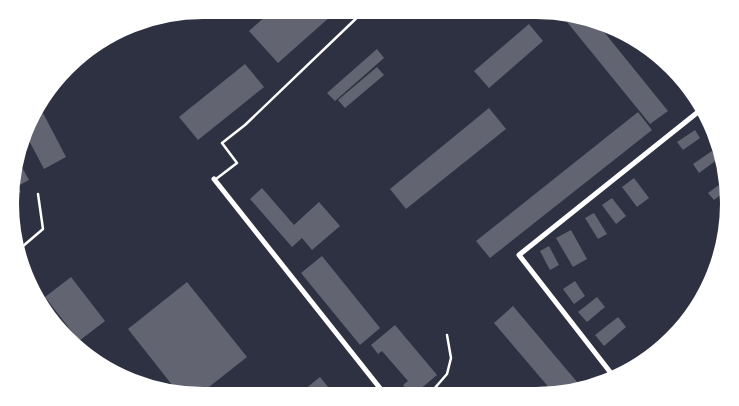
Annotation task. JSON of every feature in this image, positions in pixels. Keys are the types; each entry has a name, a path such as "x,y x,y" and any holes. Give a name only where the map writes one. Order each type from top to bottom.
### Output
{"street":[{"path":"611,374 519,255 698,111"},
{"path":"214,179 381,390"}],"lane":[{"path":"214,179 237,163 222,143 245,125 359,16"},
{"path":"22,247 43,229 38,194"},
{"path":"433,390 447,374 451,358 447,335"}],"building":[{"path":"266,16 331,16 278,63 249,31"},
{"path":"572,20 601,28 668,111 650,124 567,22"},
{"path":"529,24 543,41 489,88 474,71"},
{"path":"377,49 384,58 335,101 327,93"},
{"path":"245,64 264,87 198,140 179,117"},
{"path":"377,67 384,75 345,108 338,100"},
{"path":"489,108 506,129 406,209 390,189"},
{"path":"638,112 652,130 490,258 476,241"},
{"path":"43,113 66,157 44,169 28,138 38,116"},
{"path":"695,130 700,138 683,150 677,142"},
{"path":"712,151 717,160 699,173 693,164"},
{"path":"21,165 29,180 18,186 21,192 17,195"},
{"path":"634,178 649,198 637,207 622,187"},
{"path":"721,183 722,194 714,200 708,193"},
{"path":"262,188 294,225 319,202 340,226 312,250 302,238 292,247 250,199"},
{"path":"612,198 626,216 616,224 602,205"},
{"path":"594,213 607,234 598,239 585,218"},
{"path":"571,230 587,259 573,267 556,238"},
{"path":"549,246 559,265 550,270 540,251"},
{"path":"322,256 380,328 360,345 301,273"},
{"path":"71,277 105,321 79,341 45,297"},
{"path":"575,281 585,296 574,304 563,289"},
{"path":"187,282 247,357 205,390 174,387 128,329"},
{"path":"597,297 605,307 587,322 578,312"},
{"path":"513,306 579,384 550,389 494,323"},
{"path":"618,317 626,327 604,346 595,335"},
{"path":"395,325 437,375 419,390 407,390 403,385 408,381 382,351 378,354 371,345"},
{"path":"320,377 331,390 304,390"}]}
